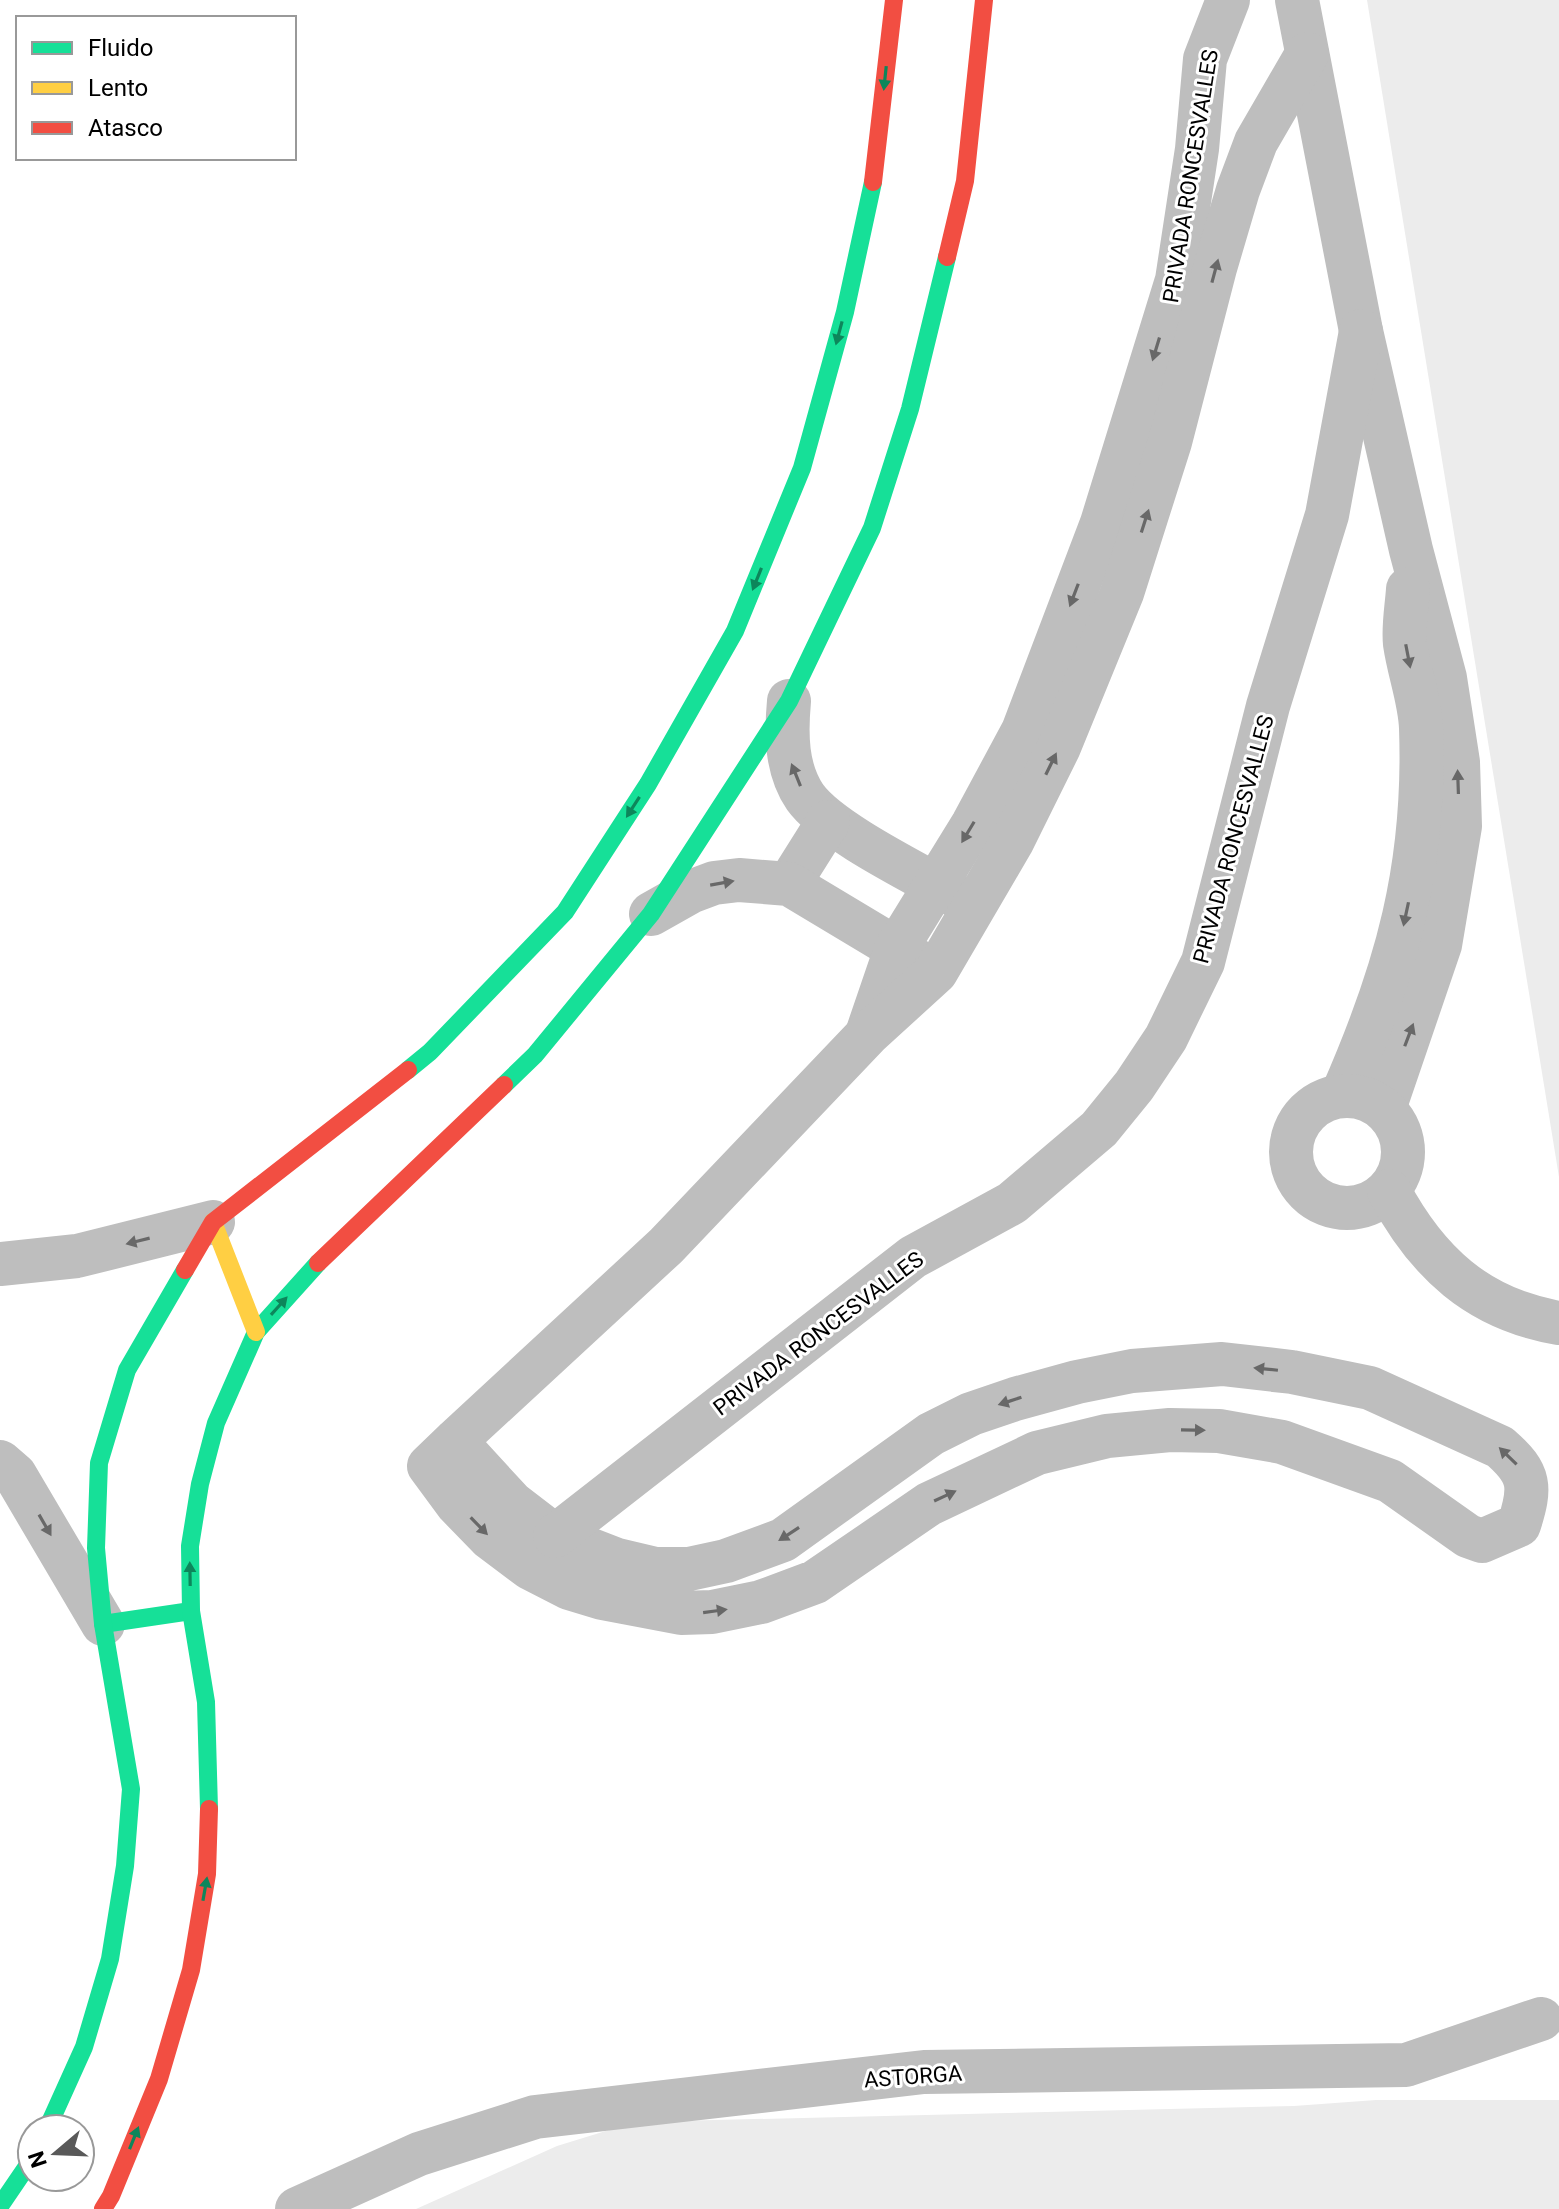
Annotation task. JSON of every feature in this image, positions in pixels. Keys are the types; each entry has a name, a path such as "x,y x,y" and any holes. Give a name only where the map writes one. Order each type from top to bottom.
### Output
{"street":[{"path":"54,2113 89,2032 110,1959 125,1866 131,1789 103,1624 96,1548 99,1463 127,1370 213,1222 430,1052 565,912 648,784 735,631 802,468 845,312 873,185 894,0"},
{"path":"103,2209 159,2079 191,1970 207,1874 210,1788 206,1702 191,1611 190,1546 200,1484 216,1423 256,1332 327,1253 535,1055 651,914 789,701 872,528 910,409 965,181 984,0"},
{"name":"PRIVADA RONCESVALLES","path":"868,1034 896,949 973,824 1023,731 1102,523 1177,280 1197,149 1205,59 1228,0"},
{"name":"PRIVADA RONCESVALLES","path":"1297,0 1361,331 1411,550 1445,678 1458,762 1460,826 1440,945 1384,1109"},
{"name":"PRIVADA RONCESVALLES","path":"442,1454 666,1246 868,1034 936,972 1012,842 1059,747 1122,593 1170,442 1238,190 1256,142 1307,54"},
{"name":"PRIVADA RONCESVALLES","path":"555,1536 913,1257 1012,1203 1099,1129 1134,1086 1166,1038 1203,962 1268,706 1327,515 1361,331"},
{"name":"PRIVADA RONCESVALLES","path":"1342,1095 1381,1002 1414,874 1422,784 1421,723 1405,641 1411,550"},
{"path":"789,701 786,734 791,766 805,797 828,822 974,906"},
{"path":"789,884 828,822"},
{"path":"651,914 690,892 714,883 739,880 789,884 936,972"},
{"path":"1342,1095 1364,1098 1384,1109 1398,1127 1404,1150 1401,1172 1389,1191 1372,1203 1354,1209 1334,1208 1316,1199 1301,1186 1293,1168 1291,1148 1296,1129 1307,1112 1323,1101 1342,1095"},
{"path":"1389,1191 1409,1227 1434,1259 1466,1285 1501,1306 1539,1320 1559,1323"},
{"path":"0,1264 77,1256 213,1222"},
{"path":"213,1222 256,1332"},
{"path":"1222,1364 1292,1372 1370,1388 1500,1447 1515,1460 1526,1479 1528,1497 1519,1525 1482,1541 1468,1536 1390,1481 1282,1442 1219,1431 1170,1430 1107,1436 1037,1453 929,1504 815,1582 761,1602 712,1612 681,1613 602,1598 569,1588 530,1568 490,1538 457,1504 442,1454 555,1536 617,1560 655,1569 689,1569 726,1561 783,1540 931,1434 971,1414 1077,1382 1132,1371 1222,1364"},
{"path":"0,1462 15,1475 103,1624"},
{"path":"103,1624 191,1611"},
{"name":"ASTORGA","path":"297,2209 419,2154 535,2117 924,2072 1406,2065 1541,2019"},
{"path":"0,2206 16,2182"}],"shaded area":[{"path":"1367,0 1559,0 1559,1177"},
{"path":"1376,2100 1559,2100 1559,2209 416,2209 557,2146 635,2122 1294,2106"}],"traffic: fast":[{"path":"408,1070 430,1052 565,912 648,784 735,631 802,468 845,312 873,182"},
{"path":"504,1085 535,1055 651,914 789,701 872,528 910,409 947,257"},
{"path":"209,1809 206,1702 191,1611 190,1546 200,1484 216,1423 256,1332 318,1263"},
{"path":"54,2113 84,2047 110,1959 125,1866 131,1789 103,1624 96,1548 99,1463 127,1370 185,1270"},
{"path":"103,1624 191,1611"},
{"path":"0,2206 16,2182"}],"traffic: slow":[{"path":"213,1222 256,1332"}],"traffic: jam":[{"path":"873,182 894,0"},
{"path":"947,257 965,181 984,0"},
{"path":"185,1270 213,1222 408,1070"},
{"path":"318,1263 504,1085"},
{"path":"103,2209 159,2079 191,1970 207,1874 209,1809"}]}
